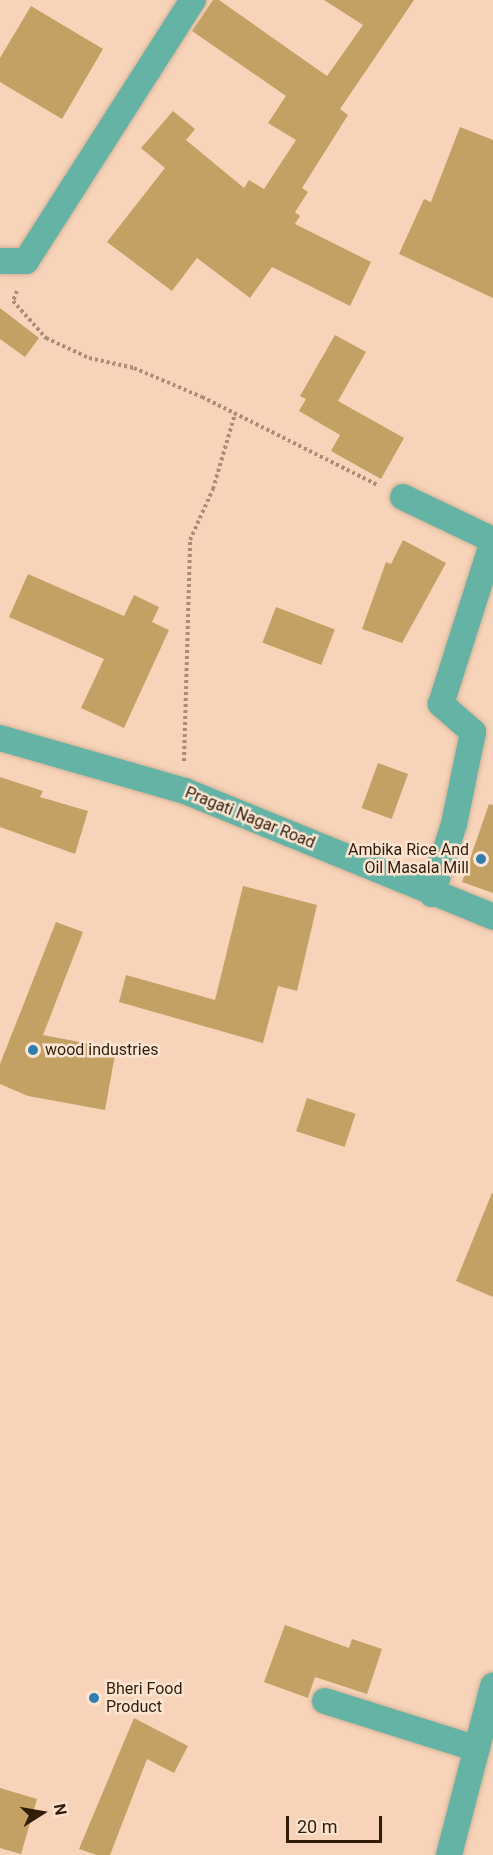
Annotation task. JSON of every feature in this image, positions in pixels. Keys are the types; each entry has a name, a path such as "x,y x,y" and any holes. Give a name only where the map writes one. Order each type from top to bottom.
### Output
{"street":[{"path":"0,261 26,261 193,0"},
{"path":"403,497 493,540 441,704 473,732 454,824 432,894"},
{"name":"Pragati Nagar Road","path":"0,738 185,791 432,894 493,916"},
{"path":"449,1855 493,1686"},
{"path":"325,1701 477,1749"}],"path":[{"path":"26,261 13,301 46,338 88,358 134,368 403,497"},
{"path":"185,791 184,706 189,637 186,584 190,540 213,489 234,414"}],"building":[{"path":"213,0 219,0 327,76 363,25 324,0 414,0 340,109 348,115 302,188 308,192 295,212 300,216 295,224 371,262 350,306 272,267 250,298 197,258 172,291 107,242 165,168 141,148 173,111 195,129 186,140 244,188 249,180 264,189 296,140 268,123 286,96 192,31"},
{"path":"31,6 103,49 62,119 0,82 0,58"},
{"path":"460,127 493,140 493,298 399,254 424,199 431,202"},
{"path":"0,308 39,338 25,357 0,339"},
{"path":"335,335 366,352 338,401 404,438 381,479 331,451 340,435 299,411 306,399 300,396"},
{"path":"403,540 446,563 402,643 362,629 386,562 391,564"},
{"path":"28,574 124,616 134,595 159,607 152,622 169,630 124,728 81,708 104,659 9,617"},
{"path":"276,607 335,630 321,665 262,642"},
{"path":"378,763 408,774 392,819 362,808"},
{"path":"0,777 43,791 40,797 88,811 75,854 0,827"},
{"name":"Ambika Rice And Oil Masala Mill","path":"489,804 493,805 493,893 462,882"},
{"path":"243,886 317,905 297,991 278,986 263,1043 119,1002 126,975 215,1000"},
{"path":"56,922 83,932 43,1035 116,1049 105,1110 28,1096 0,1084 0,1064"},
{"path":"307,1098 356,1114 345,1147 296,1131"},
{"path":"493,1194 493,1297 456,1281"},
{"path":"285,1625 349,1648 352,1639 382,1649 367,1694 315,1677 308,1698 264,1682"},
{"path":"134,1718 188,1746 174,1773 147,1759 110,1855 97,1855 79,1849"},
{"path":"0,1788 37,1799 21,1854 0,1848"}],"place":[{"name":"Ambika Rice And Oil Masala Mill","path":"481,859"},
{"name":"wood industries","path":"33,1050"},
{"name":"Bheri Food Product","path":"94,1698"}]}
